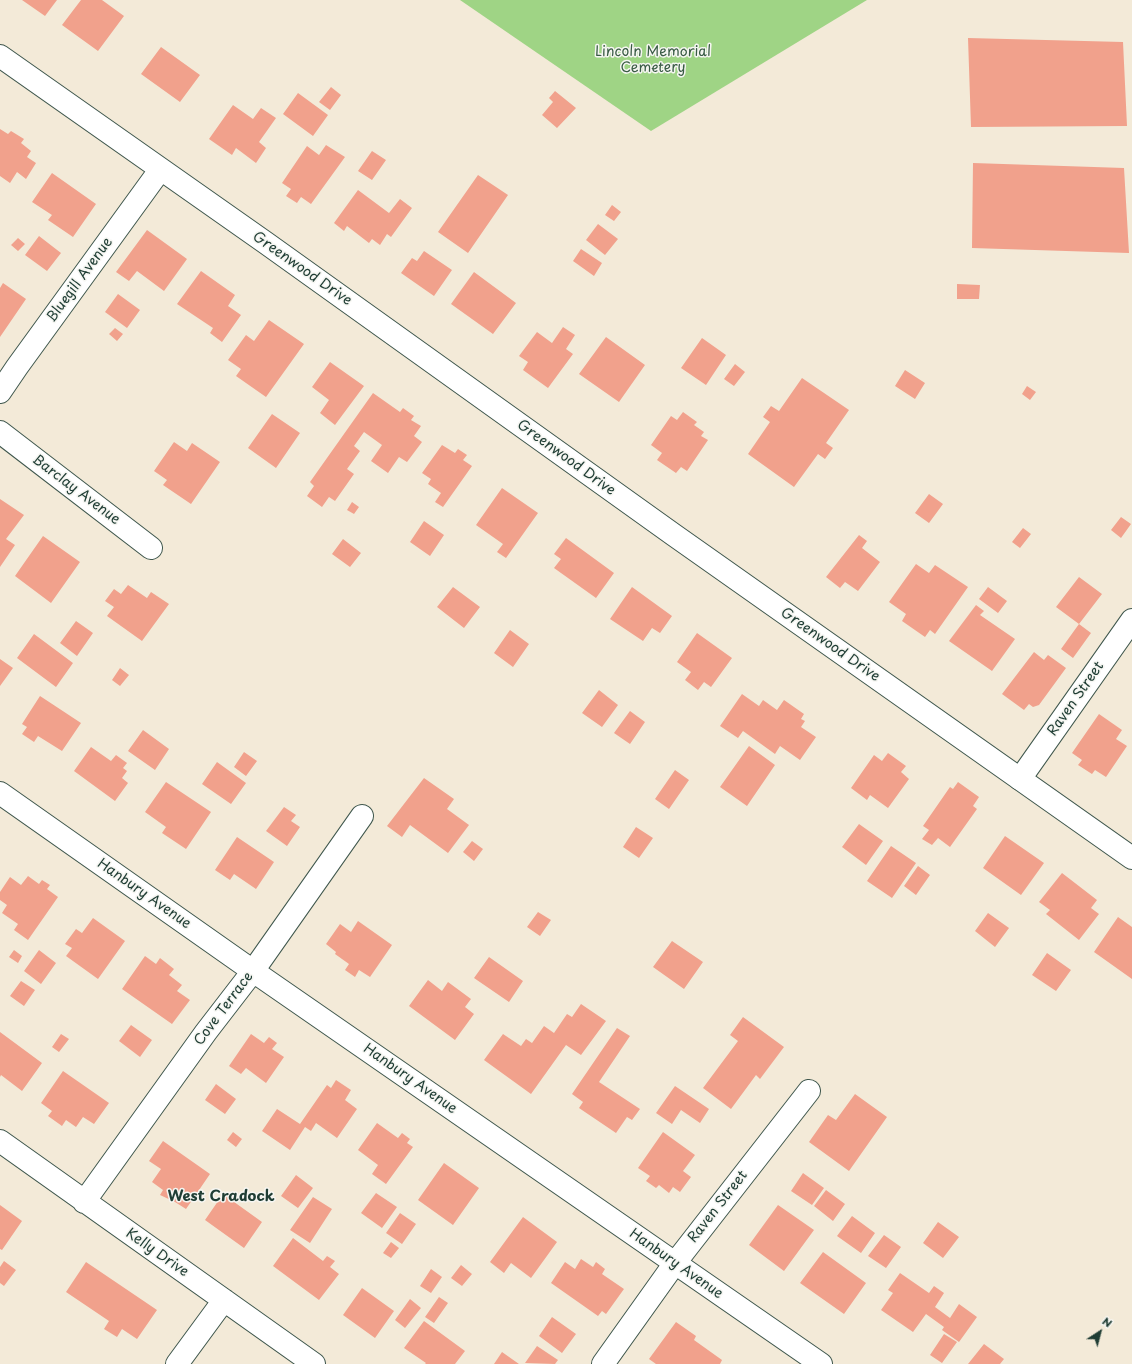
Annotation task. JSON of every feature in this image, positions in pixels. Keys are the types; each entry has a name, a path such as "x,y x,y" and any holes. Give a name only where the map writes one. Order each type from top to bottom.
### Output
{"street":[{"name":"Greenwood Drive","path":"0,56 272,248 701,555 1132,858"},
{"name":"Bluegill Avenue","path":"0,392 16,366 160,170"},
{"name":"Barclay Avenue","path":"0,432 151,548"},
{"name":"Raven Street","path":"1020,779 1132,620"},
{"name":"Hanbury Avenue","path":"0,793 253,971 821,1364"},
{"name":"Cove Terrace","path":"84,1202 206,1032 253,971 362,816"},
{"name":"Raven Street","path":"603,1364 675,1263 808,1091"},
{"name":"Kelly Drive","path":"0,1141 314,1364"},
{"path":"177,1364 224,1300"}],"green space":[{"name":"Lincoln Memorial Cemetery","path":"460,0 867,0 651,131"}],"building":[{"path":"22,0 57,0 45,16"},
{"path":"81,0 102,0 124,16 98,51 62,25"},
{"path":"968,38 1123,42 1127,126 971,127"},
{"path":"161,47 200,75 180,102 141,74"},
{"path":"331,87 341,95 330,110 319,102"},
{"path":"555,91 576,108 557,128 542,115 553,102 549,98"},
{"path":"298,93 328,115 313,136 283,114"},
{"path":"233,105 253,119 261,108 276,118 259,142 266,148 256,163 236,148 232,155 209,139"},
{"path":"0,129 8,134 11,131 24,139 21,143 31,151 27,157 36,163 26,179 17,172 10,183 0,176"},
{"path":"326,145 345,157 311,204 301,197 297,203 286,196 291,189 282,183 307,146 319,155"},
{"path":"372,151 386,160 372,180 358,171"},
{"path":"973,163 1124,168 1129,253 972,248"},
{"path":"52,173 96,204 73,237 48,220 52,215 32,202"},
{"path":"478,175 508,195 468,253 438,232"},
{"path":"358,190 389,213 400,199 412,208 391,237 387,234 380,245 372,239 369,243 347,226 344,231 334,223"},
{"path":"612,205 621,212 614,221 605,215"},
{"path":"598,224 618,239 605,255 586,240"},
{"path":"147,230 187,259 164,291 137,271 129,281 116,272"},
{"path":"39,236 61,253 47,271 25,255"},
{"path":"18,238 25,244 18,251 11,245"},
{"path":"581,249 602,263 594,276 573,261"},
{"path":"424,251 452,270 434,296 401,273 412,258 417,261"},
{"path":"201,271 235,295 228,306 241,315 222,342 210,333 213,328 177,304"},
{"path":"474,272 516,303 493,334 451,304"},
{"path":"3,283 26,299 0,337 0,288"},
{"path":"957,284 980,285 979,299 957,299"},
{"path":"118,294 140,310 127,328 105,312"},
{"path":"269,320 304,344 266,397 236,376 241,369 228,360 246,335 254,341"},
{"path":"563,327 575,335 566,349 573,354 548,388 523,370 528,362 519,356 537,332 552,343"},
{"path":"115,328 123,334 117,341 109,334"},
{"path":"606,337 645,365 619,402 579,374"},
{"path":"702,338 726,355 706,385 681,368"},
{"path":"330,362 364,386 335,425 320,413 329,400 312,387"},
{"path":"735,364 745,372 734,386 724,379"},
{"path":"905,370 925,383 915,399 895,386"},
{"path":"802,378 849,410 826,443 833,448 825,459 818,454 794,487 748,454 770,422 763,417 771,406 779,411"},
{"path":"1027,386 1036,392 1030,400 1022,394"},
{"path":"373,393 400,412 403,408 414,416 411,420 421,426 414,436 422,442 407,462 399,457 388,473 371,461 382,445 364,432 354,446 360,451 347,469 354,474 335,501 329,497 322,507 307,496 314,486 310,482"},
{"path":"683,412 697,422 694,425 704,432 701,436 708,440 687,471 681,467 676,473 657,460 662,453 651,445 671,416 677,420"},
{"path":"272,414 300,433 276,468 248,448"},
{"path":"174,442 187,451 192,443 220,462 191,504 163,485 167,480 154,471"},
{"path":"442,445 455,453 458,449 467,455 463,460 472,466 443,507 435,502 441,493 428,484 431,479 422,473"},
{"path":"502,488 538,513 506,558 497,552 503,544 476,525"},
{"path":"929,494 943,504 929,523 915,513"},
{"path":"0,499 24,515 6,539 15,545 0,567"},
{"path":"352,502 359,507 354,514 347,510"},
{"path":"1121,517 1131,524 1121,538 1111,530"},
{"path":"424,521 444,535 430,556 410,542"},
{"path":"1023,528 1031,534 1020,548 1012,542"},
{"path":"859,535 867,541 862,548 880,562 858,591 845,582 840,588 826,577"},
{"path":"43,536 80,562 51,603 15,576"},
{"path":"566,538 614,573 596,598 554,568 561,559 554,554"},
{"path":"343,539 361,553 350,567 332,554"},
{"path":"916,564 929,573 935,565 968,587 935,634 930,630 925,637 902,621 906,614 889,602"},
{"path":"1079,577 1102,594 1079,624 1056,607"},
{"path":"128,585 147,598 151,592 169,604 142,641 107,616 114,607 105,601 114,589 121,594"},
{"path":"453,587 480,607 464,628 437,607"},
{"path":"632,587 672,616 660,633 652,628 643,641 610,619"},
{"path":"988,587 1007,601 998,613 979,599"},
{"path":"976,605 984,611 980,615 1015,639 992,671 949,641"},
{"path":"76,621 93,633 77,656 60,643"},
{"path":"1079,624 1091,633 1073,658 1061,649"},
{"path":"510,630 529,644 513,667 494,653"},
{"path":"697,633 732,658 711,687 704,682 698,690 685,680 691,672 677,662"},
{"path":"34,634 73,663 56,687 17,658"},
{"path":"1034,652 1044,660 1048,655 1066,668 1039,705 1033,707 1029,704 1024,710 1002,694"},
{"path":"0,659 13,668 0,686"},
{"path":"120,668 129,675 120,686 112,680"},
{"path":"599,690 618,705 602,727 582,713"},
{"path":"742,694 759,706 763,700 777,710 784,700 804,714 801,719 805,721 801,727 816,737 800,760 780,746 775,754 743,731 738,738 720,726"},
{"path":"40,696 81,723 62,751 38,736 34,742 22,734 27,727 22,724"},
{"path":"630,711 645,722 630,744 614,733"},
{"path":"1099,714 1122,730 1116,739 1127,746 1106,777 1095,770 1092,774 1078,765 1082,760 1072,753"},
{"path":"143,730 169,749 155,770 128,751"},
{"path":"749,746 775,765 747,806 720,787"},
{"path":"91,747 111,761 116,755 127,763 123,768 127,771 122,778 128,783 115,801 74,771"},
{"path":"244,752 257,761 246,776 234,767"},
{"path":"888,753 906,766 901,772 909,779 888,808 870,795 867,800 851,788 874,755 882,761"},
{"path":"217,762 246,783 231,804 202,784"},
{"path":"675,770 689,780 669,809 655,799"},
{"path":"424,778 454,799 447,809 469,825 448,853 410,825 402,837 387,826"},
{"path":"166,782 211,812 186,849 162,833 166,827 145,812"},
{"path":"958,782 979,797 973,806 977,809 950,847 938,838 932,845 922,839 929,830 923,826 950,787 953,789"},
{"path":"284,807 296,815 291,821 300,827 287,846 266,831"},
{"path":"859,824 883,841 866,865 842,847"},
{"path":"636,827 653,838 639,858 623,847"},
{"path":"1005,836 1044,863 1021,895 983,868"},
{"path":"237,837 274,862 256,889 234,874 230,880 215,870"},
{"path":"472,841 483,849 474,861 463,852"},
{"path":"891,846 916,863 892,898 867,881"},
{"path":"918,866 930,875 916,895 904,886"},
{"path":"1062,873 1097,900 1091,908 1099,914 1079,940 1046,914 1050,910 1039,902"},
{"path":"28,876 39,884 42,880 50,885 47,889 58,897 28,940 14,930 18,924 2,913 7,905 0,900 0,892 10,877 21,885"},
{"path":"538,912 551,920 540,936 527,927"},
{"path":"988,913 1009,928 995,947 975,931"},
{"path":"1118,917 1132,927 1132,979 1094,952"},
{"path":"93,918 125,941 98,979 66,956 72,948 65,944 76,929 82,933"},
{"path":"358,921 392,945 370,977 359,970 355,977 345,970 349,964 335,954 336,952 326,944 340,924 351,932"},
{"path":"672,941 703,962 684,989 653,967"},
{"path":"14,950 22,956 18,963 9,957"},
{"path":"39,950 56,963 41,984 24,971"},
{"path":"1047,953 1071,970 1056,991 1032,975"},
{"path":"145,956 156,964 160,958 174,969 169,975 182,985 177,991 190,1000 172,1024 122,989"},
{"path":"489,957 523,981 509,1002 474,978"},
{"path":"428,980 442,991 448,982 471,999 465,1007 474,1014 455,1040 409,1006"},
{"path":"21,981 35,990 24,1006 10,996"},
{"path":"581,1004 606,1021 581,1055 566,1045 531,1094 484,1060 503,1034 521,1046 526,1039 532,1043 544,1026 554,1033 567,1014 572,1017"},
{"path":"743,1017 784,1047 760,1079 756,1075 731,1109 703,1088 738,1041 730,1035"},
{"path":"131,1025 152,1040 140,1057 119,1041"},
{"path":"617,1028 630,1036 599,1082 640,1109 632,1120 627,1117 616,1133 579,1108 583,1102 572,1094"},
{"path":"0,1032 42,1063 22,1091 1,1075 0,1077"},
{"path":"61,1034 69,1039 59,1052 52,1047"},
{"path":"251,1034 264,1043 269,1037 277,1043 272,1049 284,1057 266,1083 246,1068 241,1074 229,1066"},
{"path":"63,1071 109,1103 94,1124 83,1117 76,1127 66,1120 62,1126 48,1116 52,1111 41,1103"},
{"path":"336,1080 351,1090 345,1100 357,1109 337,1138 316,1123 311,1131 305,1127 290,1150 262,1131 277,1109 300,1124 327,1085 331,1088"},
{"path":"216,1084 236,1099 225,1114 205,1100"},
{"path":"675,1086 709,1109 700,1123 681,1110 672,1124 656,1113"},
{"path":"855,1094 887,1117 849,1171 809,1142 828,1115 836,1120"},
{"path":"377,1123 398,1138 402,1133 410,1139 407,1143 413,1147 386,1184 372,1174 378,1165 358,1150"},
{"path":"233,1132 242,1139 236,1147 227,1140"},
{"path":"663,1132 695,1155 683,1171 691,1177 680,1192 673,1187 669,1193 659,1185 656,1188 646,1181 650,1176 638,1168"},
{"path":"163,1141 210,1174 186,1209 160,1195 163,1190 152,1182 161,1169 149,1161"},
{"path":"444,1163 479,1188 453,1225 418,1200"},
{"path":"803,1173 824,1188 812,1205 791,1191"},
{"path":"296,1175 313,1188 298,1208 281,1196"},
{"path":"826,1190 845,1204 833,1221 814,1206"},
{"path":"376,1193 397,1207 382,1228 361,1213"},
{"path":"223,1194 262,1222 244,1248 205,1220"},
{"path":"313,1197 332,1209 310,1243 290,1230"},
{"path":"0,1205 22,1221 2,1250 0,1249"},
{"path":"778,1205 814,1230 784,1271 749,1245"},
{"path":"400,1213 416,1224 402,1244 386,1233"},
{"path":"852,1216 875,1233 861,1253 837,1236"},
{"path":"523,1217 557,1242 531,1278 511,1263 504,1273 490,1262"},
{"path":"938,1222 959,1237 943,1258 923,1243"},
{"path":"884,1235 901,1247 886,1268 868,1256"},
{"path":"293,1238 323,1261 327,1256 335,1261 330,1267 339,1274 319,1300 273,1266"},
{"path":"391,1242 399,1248 391,1258 383,1253"},
{"path":"823,1252 866,1283 844,1314 800,1283"},
{"path":"581,1259 593,1267 596,1262 605,1269 602,1274 624,1289 606,1314 602,1311 598,1316 551,1283 565,1262 575,1269"},
{"path":"4,1261 16,1270 4,1286 0,1283 0,1267"},
{"path":"86,1262 157,1310 137,1339 122,1329 117,1337 104,1329 109,1321 66,1292"},
{"path":"461,1265 472,1274 462,1286 451,1278"},
{"path":"431,1269 442,1277 431,1293 420,1286"},
{"path":"900,1273 929,1293 934,1286 944,1293 935,1307 950,1318 959,1304 977,1317 959,1342 942,1330 944,1327 926,1314 913,1332 881,1310 893,1293 888,1290"},
{"path":"362,1288 394,1311 375,1338 343,1315"},
{"path":"439,1297 448,1303 434,1323 425,1317"},
{"path":"410,1299 421,1308 405,1328 395,1320"},
{"path":"552,1317 576,1334 562,1353 539,1336"},
{"path":"424,1321 465,1351 455,1364 425,1364 426,1363 404,1348"},
{"path":"676,1322 696,1336 694,1340 722,1360 720,1364 656,1364 649,1359"},
{"path":"944,1334 957,1342 942,1363 930,1355"},
{"path":"984,1344 1004,1359 1000,1364 968,1364"},
{"path":"537,1346 558,1360 555,1364 525,1363"},
{"path":"502,1352 519,1364 494,1364"}],"district":[{"name":"West Cradock","path":"221,1197"}]}
